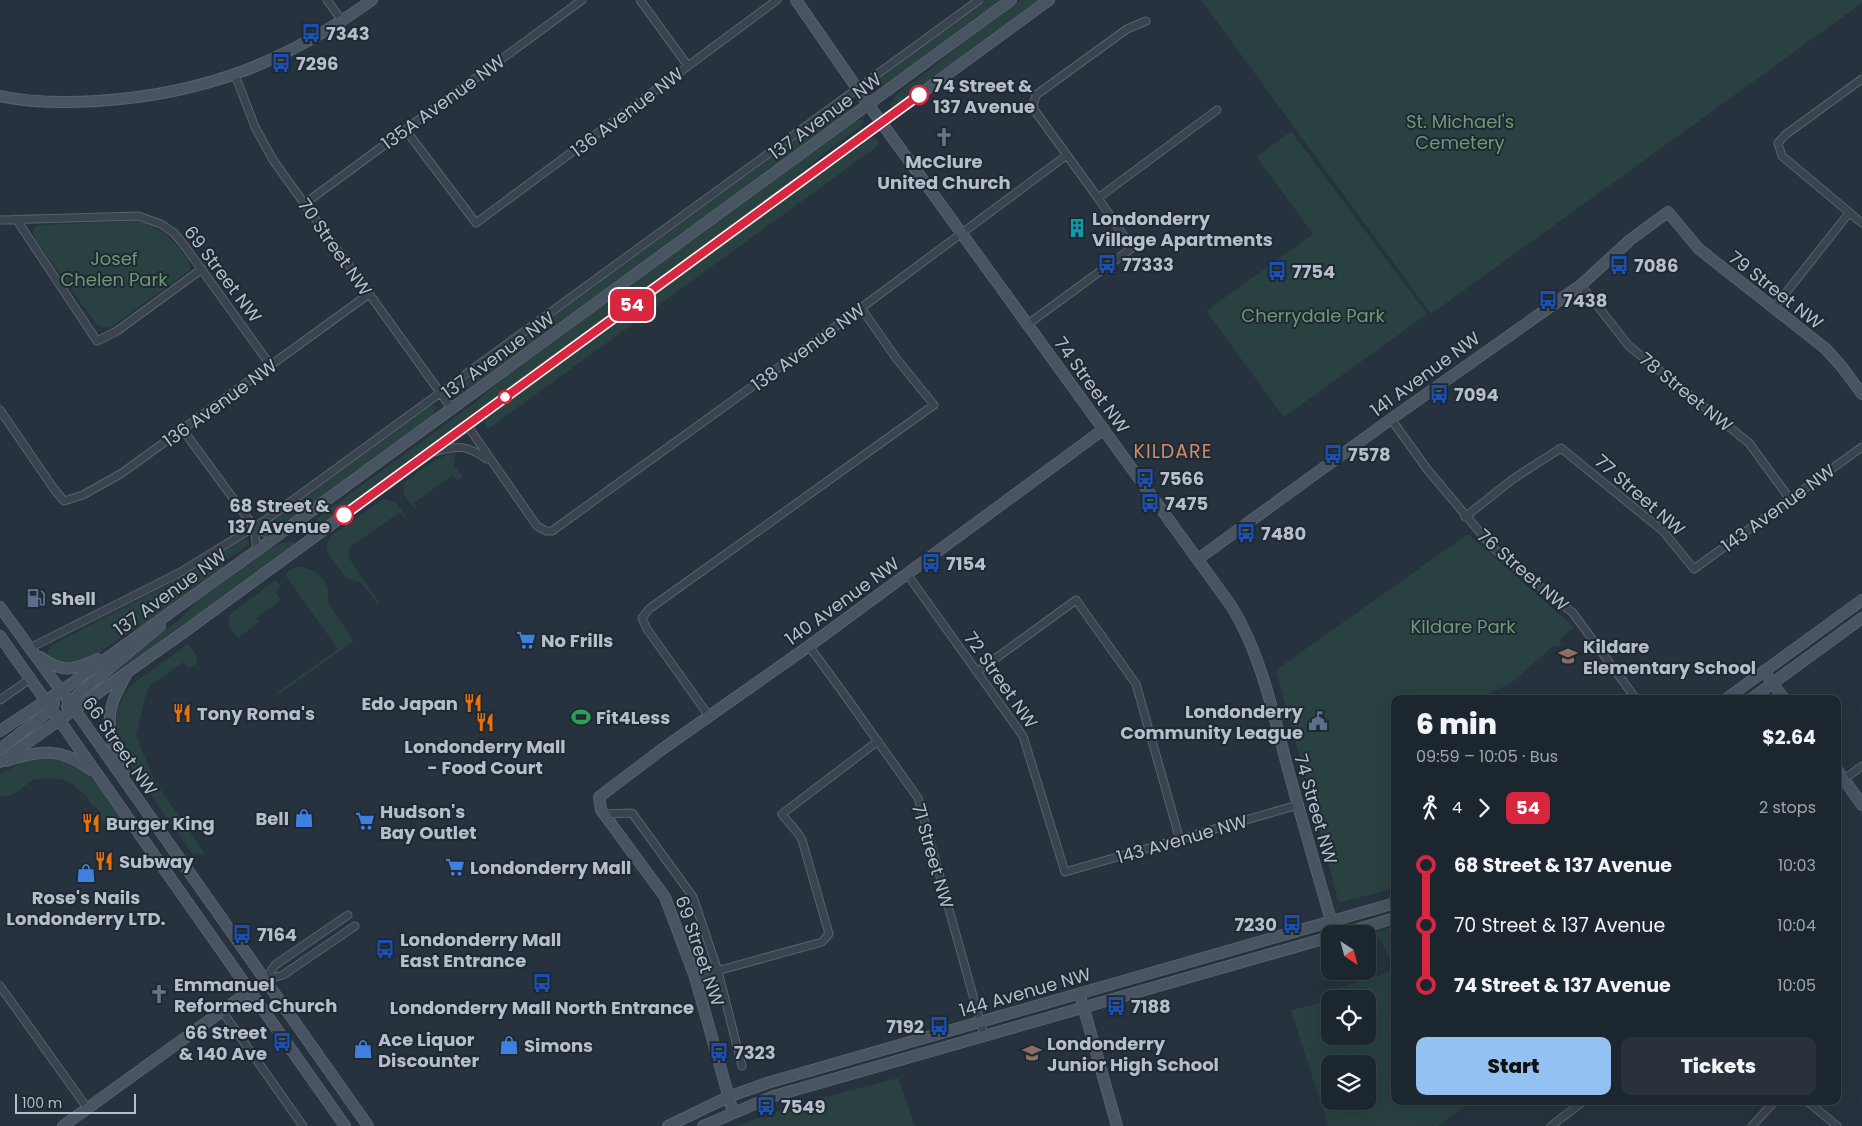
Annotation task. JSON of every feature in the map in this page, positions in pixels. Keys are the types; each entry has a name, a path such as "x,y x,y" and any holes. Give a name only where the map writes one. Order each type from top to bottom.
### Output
{"street":[{"path":"327,0 342,22"},
{"path":"0,96 53,103 118,100 189,88 235,75 284,55 342,22 372,0"},
{"name":"135A Avenue NW","path":"304,204 582,0"},
{"path":"640,0 688,66"},
{"name":"136 Avenue NW","path":"405,130 476,223 777,0"},
{"name":"74 Street NW","path":"796,0 868,104 1198,559 1245,628 1269,696 1333,925"},
{"name":"137 Avenue NW","path":"32,650 179,573 254,527 979,0"},
{"name":"137 Avenue NW","path":"2,727 48,705 61,691 1011,0"},
{"path":"72,706 128,672 1050,0"},
{"path":"1028,324 1132,248 1033,106 1036,95 1127,29 1146,21"},
{"name":"70 Street NW","path":"235,75 263,144 304,204 452,408"},
{"path":"1862,79 1778,142 1782,156 1862,223"},
{"path":"1098,198 1217,110"},
{"name":"138 Avenue NW","path":"491,461 537,526 552,531 861,308 1067,155"},
{"name":"141 Avenue NW","path":"1198,559 1390,419 1580,285 1630,240 1668,212"},
{"name":"79 Street NW","path":"1668,212 1699,249 1826,349 1862,394"},
{"path":"1773,309 1849,213"},
{"name":"69 Street NW","path":"16,219 138,216 153,220 174,233 271,366"},
{"path":"0,220 16,219 97,341 118,331 202,270"},
{"name":"78 Street NW","path":"1580,285 1629,346 1749,443 1790,499"},
{"name":"136 Avenue NW","path":"0,410 64,501 83,495 122,473 369,294"},
{"path":"709,716 647,629 642,618 649,609 934,404 896,358 861,308"},
{"name":"76 Street NW","path":"1390,419 1427,469 1492,548 1573,614 1633,695"},
{"path":"467,425 491,461"},
{"name":"140 Avenue NW","path":"598,797 809,646 1104,429"},
{"path":"183,430 254,527 274,537"},
{"path":"427,454 459,446 475,450 491,461"},
{"name":"143 Avenue NW","path":"1694,569 1862,447"},
{"name":"77 Street NW","path":"1465,516 1513,479 1561,448 1663,531 1694,569"},
{"path":"254,527 257,550"},
{"name":"72 Street NW","path":"907,574 1023,736 1065,872"},
{"path":"0,763 60,721 72,706 187,600"},
{"path":"977,672 1076,600 1136,684 1180,840"},
{"path":"1731,695 1862,600"},
{"name":"66 Street NW","path":"0,608 72,706 368,1126"},
{"path":"1756,695 1862,618"},
{"name":"66 Street NW","path":"0,636 345,1126"},
{"name":"71 Street NW","path":"809,646 918,798 984,1035"},
{"path":"32,650 51,665 65,669 75,668 112,654"},
{"path":"1764,671 1781,695"},
{"path":"128,672 112,703 109,718 115,752 130,788"},
{"path":"0,700 30,679"},
{"path":"0,749 48,705"},
{"path":"695,978 822,942 829,934 802,840 797,831 782,814 878,741"},
{"path":"0,763 46,752 72,757 100,777"},
{"path":"1841,776 1862,766"},
{"path":"1841,777 1862,805"},
{"name":"69 Street NW","path":"598,797 601,810 665,897 695,978 733,1112"},
{"name":"143 Avenue NW","path":"1065,872 1298,805"},
{"name":"69 Street NW","path":"604,814 632,813 693,897 718,971 742,1066"},
{"name":"144 Avenue NW","path":"668,1126 728,1097 767,1083 1391,904"},
{"path":"265,980 275,965 348,915"},
{"path":"1371,925 1391,919"},
{"path":"64,1126 265,980 283,975 355,926"},
{"name":"144 Avenue NW","path":"703,1126 774,1096 1321,940"},
{"path":"0,986 88,1108"},
{"path":"1079,993 1117,1126"},
{"path":"222,1011 303,1126"},
{"path":"1550,1126 1579,1105"},
{"path":"1752,1126 1771,1105"},
{"path":"1812,1105 1837,1126"}],"green space":[{"path":"986,0 1002,0 879,88 875,82"},
{"path":"1020,0 1041,0 900,103 892,106 890,104 897,94"},
{"name":"St. Michael's Cemetery","path":"1201,0 1862,0 1862,3 1431,314"},
{"path":"847,102 852,108 850,111 462,393 458,387 460,384"},
{"path":"862,119 864,121 859,128 821,156 790,183 324,523 314,530 310,528 320,516 473,404 512,371 853,122"},
{"name":"Cherrydale Park","path":"1291,131 1427,314 1284,417 1206,311 1313,234 1257,157"},
{"path":"875,137 879,143 875,148 488,429 484,422 487,418 867,140"},
{"name":"Josef Chelen Park","path":"136,221 150,226 167,236 187,258 190,270 111,327 104,328 97,325 36,240 33,234 35,227 40,225"},
{"path":"435,405 437,408 433,415 281,526 269,529 268,527 271,522 428,407"},
{"path":"456,452 454,466 463,477 457,481 453,475 414,503 417,508 415,509 404,494 404,483 435,460"},
{"path":"383,499 395,502 406,516 404,517 400,512 350,547 348,557 379,602 377,603 362,583 346,578 328,554 326,546 331,536"},
{"name":"Kildare Park","path":"1468,534 1574,627 1560,639 1561,646 1552,647 1510,684 1485,695 1391,695 1391,889 1339,903 1276,670"},
{"path":"243,539 247,539 249,542 247,546 222,563 224,567 154,618 87,661 64,666 48,659 48,650 52,645 178,579"},
{"path":"292,541 294,545 98,686 81,696 181,618 196,601 268,549"},
{"path":"297,567 307,568 320,576 328,589 329,605 354,641 279,694 278,692 338,649 285,575 289,570"},
{"path":"276,581 281,586 275,592 281,600 256,618 259,622 238,638 230,629 228,616"},
{"path":"188,644 197,656 196,664 189,668 184,662 151,685 147,690 136,735 154,780 205,854 196,855 191,852 134,770 120,742 116,727 117,713 123,698 134,683"},
{"path":"49,757 73,764 92,778 123,817 121,821 108,829 99,816 101,814 91,804 87,796 68,781 59,779 45,778 33,780 11,796 0,796 0,774 23,762"},
{"path":"1391,927 1391,960 1376,932"},
{"path":"1391,971 1391,1105 1467,1105 1438,1126 1328,1126 1323,1110 1376,1110 1376,1055 1321,1055 1321,1104 1291,1010 1321,1003 1321,1045 1376,1045 1376,990 1337,990 1337,988 1365,980 1376,980 1376,977"},
{"path":"898,1078 915,1126 737,1126 795,1105"}],"bus line":[{"name":"54","path":"344,515 919,95"}],"place":[{"name":"7343","path":"311,33"},
{"name":"7296","path":"281,63"},
{"name":"74 Street & 137 Avenue","path":"919,95"},
{"name":"McClure United Church","path":"944,137"},
{"name":"Londonderry Village Apartments","path":"1077,228"},
{"name":"77333","path":"1107,264"},
{"name":"7086","path":"1619,265"},
{"name":"7754","path":"1277,271"},
{"name":"7438","path":"1548,300"},
{"name":"7094","path":"1439,394"},
{"name":"7578","path":"1333,454"},
{"name":"7566","path":"1145,478"},
{"name":"7475","path":"1150,503"},
{"name":"68 Street & 137 Avenue","path":"344,515"},
{"name":"7480","path":"1246,533"},
{"name":"7154","path":"931,563"},
{"name":"Shell","path":"36,598"},
{"name":"No Frills","path":"526,640"},
{"name":"Kildare Elementary School","path":"1568,656"},
{"name":"Edo Japan","path":"473,703"},
{"name":"Tony Roma's","path":"182,713"},
{"name":"Fit4Less","path":"581,717"},
{"name":"Londonderry Community League","path":"1318,721"},
{"name":"Londonderry Mall - Food Court","path":"485,722"},
{"name":"Bell","path":"304,818"},
{"name":"Hudson's Bay Outlet","path":"365,821"},
{"name":"Burger King","path":"91,823"},
{"name":"Subway","path":"104,861"},
{"name":"Londonderry Mall","path":"455,867"},
{"name":"Rose's Nails Londonderry LTD.","path":"86,873"},
{"name":"7230","path":"1292,924"},
{"name":"7164","path":"242,934"},
{"name":"Londonderry Mall East Entrance","path":"385,949"},
{"name":"Londonderry Mall North Entrance","path":"542,983"},
{"name":"Emmanuel Reformed Church","path":"159,994"},
{"name":"7188","path":"1116,1006"},
{"name":"7192","path":"939,1026"},
{"name":"66 Street & 140 Ave","path":"282,1042"},
{"name":"Simons","path":"509,1045"},
{"name":"Ace Liquor Discounter","path":"363,1049"},
{"name":"7323","path":"719,1052"},
{"name":"Londonderry Junior High School","path":"1032,1053"},
{"name":"7549","path":"766,1106"}],"district":[{"name":"KILDARE","path":"1173,451"}]}
